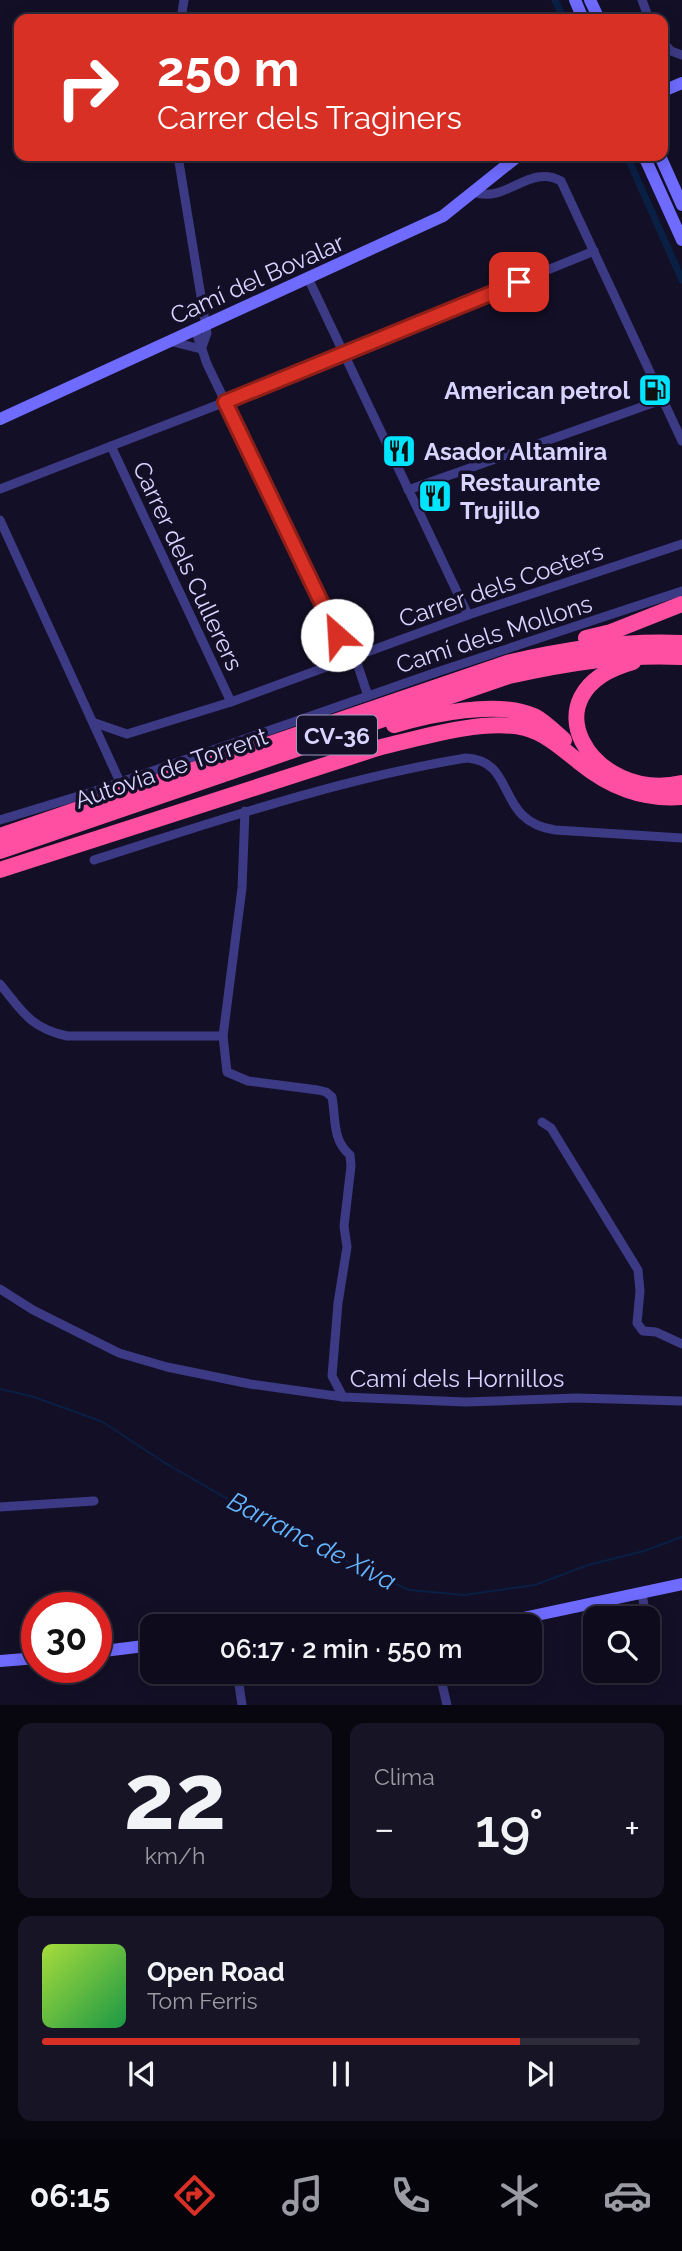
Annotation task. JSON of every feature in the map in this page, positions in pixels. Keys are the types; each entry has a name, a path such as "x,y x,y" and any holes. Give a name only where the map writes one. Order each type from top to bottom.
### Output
{"highway":[{"path":"424,690 444,679 505,659 611,632 682,604"},
{"name":"Autovia de Torrent","path":"0,836 507,663 564,650 618,643 682,643"},
{"name":"Autovia de Torrent","path":"0,851 509,676 566,663 617,657 682,657"},
{"path":"682,663 632,662 607,671 588,685 579,700 576,722 581,741 593,759 614,774 648,785 668,786 682,783"},
{"path":"234,771 263,765 403,722 476,709 508,709 536,717 613,785"},
{"path":"0,870 378,748 500,725 527,729 557,743 613,785 648,797 682,797"}],"street":[{"path":"179,161 199,327 207,333 201,349 368,696"},
{"name":"Camí del Bovalar","path":"0,419 443,216 510,161"},
{"path":"646,161 682,240"},
{"path":"662,161 682,205"},
{"path":"474,192 489,195 544,175 561,181 682,441"},
{"path":"0,489 225,402 594,251"},
{"path":"309,278 468,615"},
{"path":"168,341 201,349"},
{"path":"408,490 664,400"},
{"name":"Carrer dels Cullerers","path":"111,446 231,702"},
{"path":"0,520 120,782"},
{"name":"Carrer dels Coeters","path":"94,723 127,734 231,702 468,615 682,544"},
{"name":"Camí dels Mollons","path":"0,820 120,782 682,591"},
{"path":"94,860 245,811 381,775 472,758 487,763 497,772 518,812 539,826 555,830 682,838"},
{"path":"245,811 242,888 223,1036 227,1072 248,1081 318,1090 332,1097 337,1140 349,1155 351,1166 344,1216 347,1247 338,1303 332,1376 343,1397"},
{"path":"0,984 21,1013 52,1033 67,1037 223,1036"},
{"path":"542,1122 551,1128 638,1270 640,1292 637,1324 643,1331 656,1332 682,1344"},
{"name":"Camí dels Hornillos","path":"0,1289 33,1310 119,1353 167,1367 250,1384 343,1397 466,1402 577,1398 682,1401"},
{"path":"0,1507 94,1501"},
{"path":"542,1614 682,1584"},
{"path":"642,1593 644,1606"},
{"path":"112,1650 140,1646"},
{"path":"0,1661 21,1659"},
{"path":"239,1684 242,1705"},
{"path":"442,1684 447,1705"}],"waterway":[{"path":"555,0 562,14"},
{"path":"629,161 682,280"},
{"name":"Barranc de Xiva","path":"0,1389 34,1397 103,1422 165,1463 226,1498 350,1563 409,1590 464,1595 535,1585 588,1565 644,1551 682,1537"}],"place":[{"name":"American petrol","path":"655,390"},
{"name":"Asador Altamira","path":"399,451"},
{"name":"Restaurante Trujillo","path":"435,496"}],"route":[{"path":"337,635 225,402 519,282"}]}
